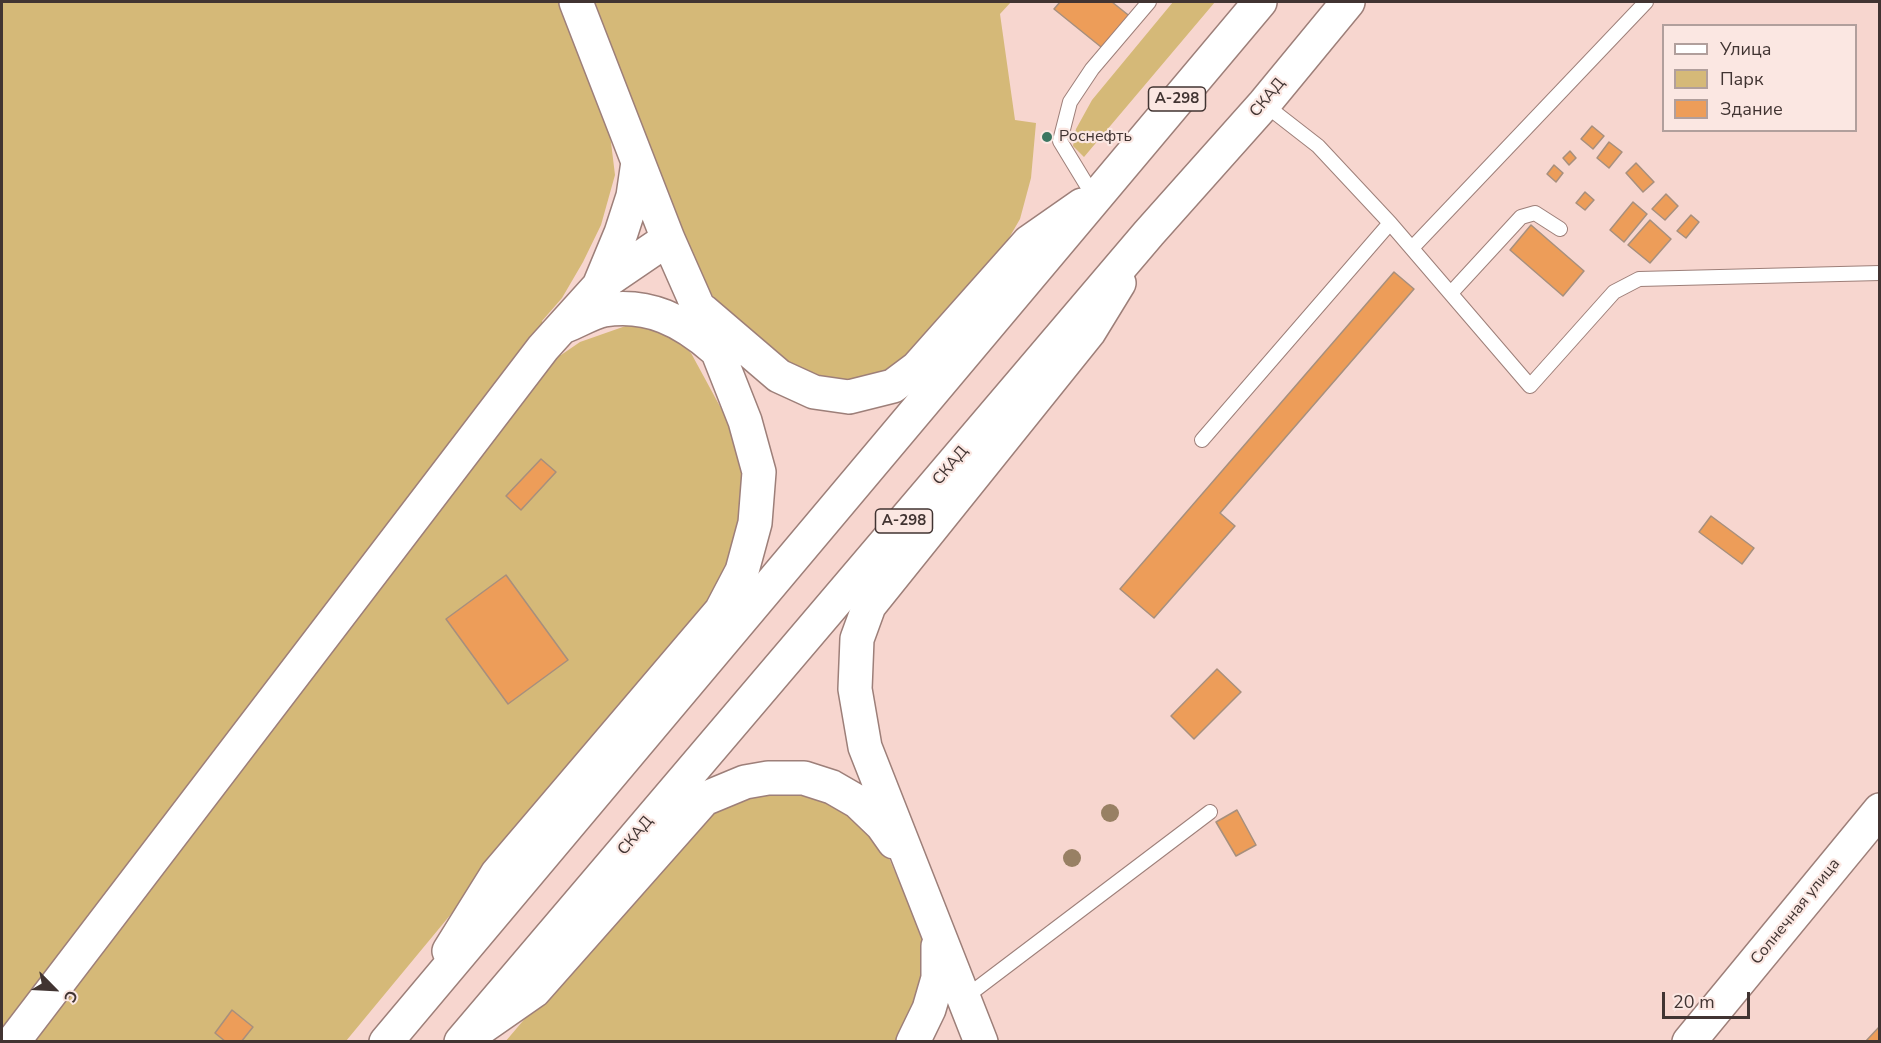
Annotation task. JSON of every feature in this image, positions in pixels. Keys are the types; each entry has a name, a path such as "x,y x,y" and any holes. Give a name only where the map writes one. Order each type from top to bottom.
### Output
{"main road":[{"path":"413,1010 497,874 721,611 742,571 755,524 759,472 745,421 717,350 668,239 576,2"},
{"name":"А-298","path":"386,1041 1260,2"},
{"name":"СКАД","path":"462,1041 1149,233 1264,104 1348,2"},
{"path":"599,286 630,206 638,162"},
{"path":"697,306 779,376 814,392 849,397 893,386 917,368 1029,242 1094,197"},
{"path":"981,1041 909,863 892,812 864,747 855,689 857,639 869,606 1089,332 1149,233"},
{"path":"13,1041 543,348 599,286 668,239"},
{"path":"562,327 603,310 638,309 666,316 693,330 717,350"},
{"path":"462,1041 534,991 704,799 746,782 768,778 804,778 832,787 858,802 882,825 909,863"},
{"name":"Солнечная улица","path":"1689,1041 1880,810"},
{"path":"913,1041 929,1009 938,978 938,935"}],"lane":[{"path":"1094,197 1060,141 1070,102 1092,69 1149,2"},
{"path":"1413,248 1646,2"},
{"path":"1264,104 1318,147 1390,223 1530,386 1614,292 1640,279 1880,273"},
{"path":"1451,293 1521,217 1535,213 1560,229"},
{"path":"1202,440 1390,223"},
{"path":"963,999 1210,812"}],"green space":[{"path":"2,2 560,2 609,126 615,175 601,225 583,262 562,298 542,321 561,355 580,342 637,322 666,330 691,353 729,423 745,469 746,515 732,561 701,612 346,1041 2,1042"},
{"path":"589,2 1011,2 1000,14 1015,120 1036,123 1031,178 1020,219 994,264 910,359 884,378 854,384 795,374 716,302 679,236"},
{"path":"1173,2 1215,2 1084,157 1073,146 1076,129 1092,100"},
{"path":"800,789 852,810 885,849 923,936 926,963 904,1041 505,1042 692,822 749,793"}],"building":[{"path":"1060,2 1112,2 1132,18 1106,51 1054,9"},
{"path":"1592,126 1604,136 1593,149 1581,139"},
{"path":"1609,142 1622,152 1609,168 1597,158"},
{"path":"1570,151 1576,158 1569,165 1563,158"},
{"path":"1636,163 1654,182 1643,192 1626,173"},
{"path":"1554,165 1563,173 1556,182 1547,174"},
{"path":"1585,192 1594,200 1585,210 1576,203"},
{"path":"1666,194 1678,206 1665,220 1652,209"},
{"path":"1633,202 1647,214 1624,242 1610,230"},
{"path":"1691,215 1699,222 1686,238 1677,231"},
{"path":"1650,220 1671,239 1650,263 1628,245"},
{"path":"1531,225 1584,271 1563,296 1510,250"},
{"path":"1394,272 1414,289 1220,513 1235,526 1154,618 1120,589"},
{"path":"541,459 556,472 521,510 506,496"},
{"path":"1711,516 1754,548 1742,564 1699,532"},
{"path":"506,575 568,660 508,704 446,619"},
{"path":"1217,669 1241,692 1194,739 1171,716"},
{"path":"1237,810 1256,845 1236,856 1216,822"},
{"path":"232,1010 253,1027 241,1042 226,1042 215,1033"},
{"path":"1880,1026 1880,1042 1865,1042"}],"place":[{"name":"Роснефть","path":"1047,137"}]}
